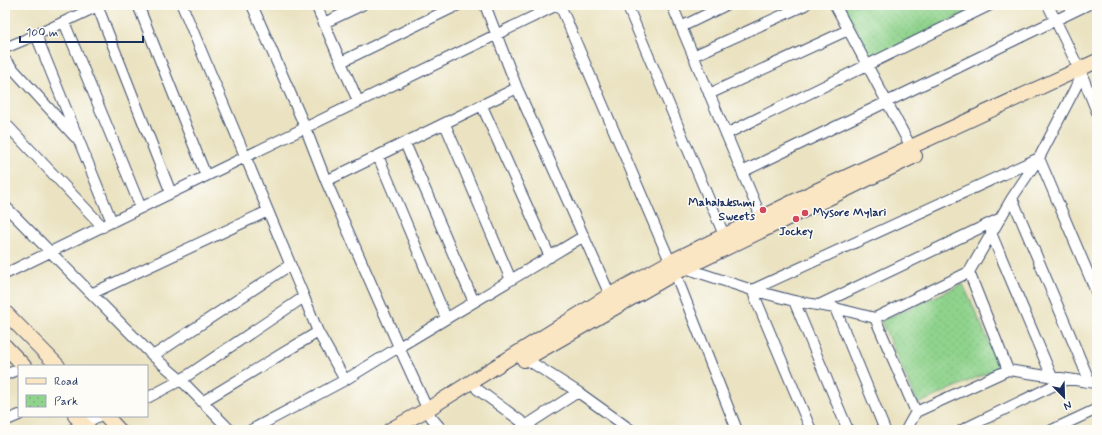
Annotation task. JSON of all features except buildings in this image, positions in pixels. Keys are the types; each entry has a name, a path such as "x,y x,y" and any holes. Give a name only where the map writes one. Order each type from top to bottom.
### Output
{"street":[{"path":"5,48 36,35 98,5 171,193"},
{"path":"138,5 206,176"},
{"path":"182,5 318,332 345,380"},
{"path":"252,5 326,181 399,347 430,413 442,430"},
{"path":"316,5 358,101"},
{"path":"324,23 362,5"},
{"path":"341,62 458,5"},
{"path":"485,5 518,88 610,295"},
{"path":"5,274 51,253 358,101 559,5 677,267 737,430"},
{"path":"626,5 724,235"},
{"path":"672,5 761,218"},
{"path":"681,27 726,5"},
{"path":"693,56 805,5"},
{"path":"835,5 911,147"},
{"path":"726,134 990,5"},
{"path":"1048,5 1054,20 1081,72 1097,112"},
{"path":"742,172 888,103 1087,5"},
{"path":"64,22 141,208"},
{"path":"709,94 848,30"},
{"path":"36,35 112,222"},
{"path":"5,60 80,142"},
{"path":"409,430 430,413 610,295 677,267 1081,72 1097,61"},
{"path":"390,430 430,413 477,389 677,267 724,235 911,147 1081,72 1097,68"},
{"path":"677,267 794,301 835,308 875,318 969,272 999,219 1039,158 1081,72"},
{"path":"326,181 518,88"},
{"path":"482,106 550,257"},
{"path":"5,123 103,227"},
{"path":"445,124 510,280"},
{"path":"405,143 474,302"},
{"path":"378,156 446,318"},
{"path":"752,290 1039,158"},
{"path":"1039,158 1097,294"},
{"path":"1012,198 1094,383"},
{"path":"5,206 93,293 153,356 181,380 230,430"},
{"path":"93,293 268,211"},
{"path":"819,305 999,219"},
{"path":"991,233 1052,377"},
{"path":"251,430 345,380 584,236"},
{"path":"153,356 290,265"},
{"path":"969,272 1008,370"},
{"path":"752,290 811,430"},
{"path":"148,397 181,380 304,297"},
{"path":"794,301 848,430"},
{"path":"835,308 885,430"},
{"path":"5,312 57,365"},
{"path":"875,318 916,412"},
{"path":"202,402 318,332"},
{"path":"5,346 23,365"},
{"path":"526,359 578,392 631,430"},
{"path":"5,376 18,370"},
{"path":"906,430 916,412 1008,370 1094,383"},
{"path":"962,430 1067,379"},
{"path":"477,389 526,428 578,392"},
{"path":"1052,430 1097,409"},
{"path":"5,421 18,415"},
{"path":"80,425 97,417"},
{"path":"107,417 119,430"}],"green space":[{"path":"844,5 981,5 871,60"},
{"path":"963,284 1000,367 918,404 881,321"}],"place":[{"name":"Mahalakshmi Sweets","path":"763,210"},
{"name":"Mysore Mylari","path":"805,213"},
{"name":"Jockey","path":"796,219"}]}
